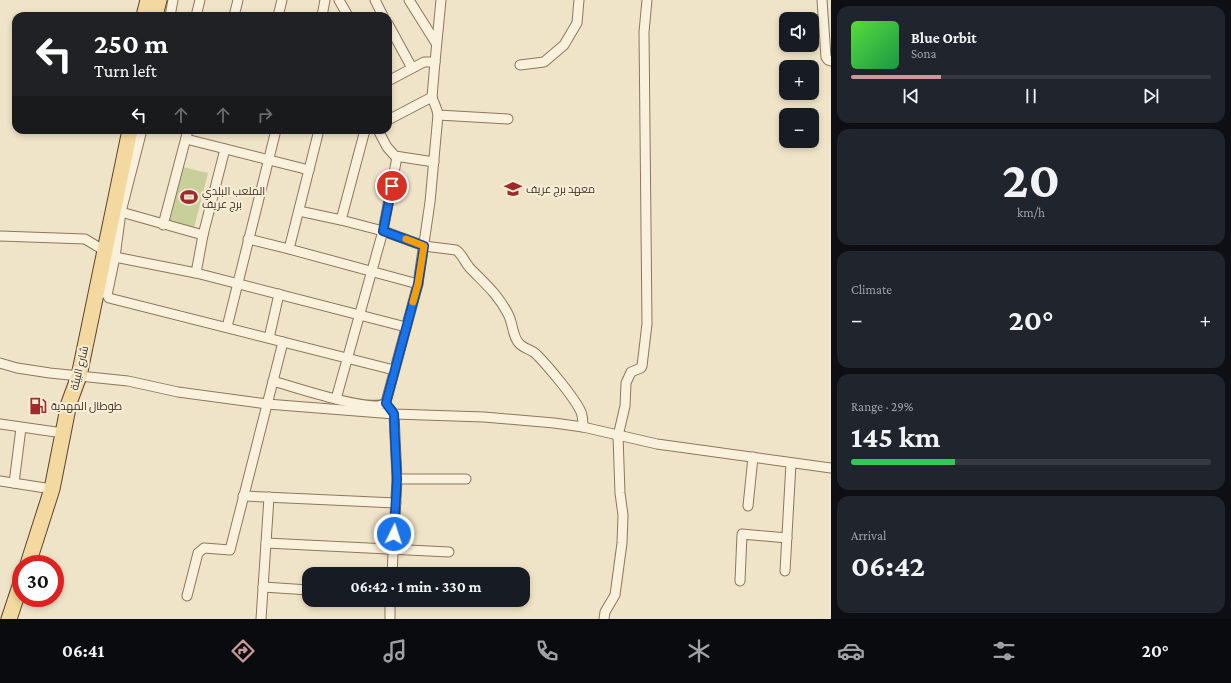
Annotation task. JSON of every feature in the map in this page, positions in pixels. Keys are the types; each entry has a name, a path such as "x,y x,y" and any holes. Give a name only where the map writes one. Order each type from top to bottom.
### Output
{"main road":[{"path":"145,12 148,0"},
{"path":"156,12 159,0"},
{"name":"شارع البيئة","path":"106,251 120,134"},
{"name":"شارع البيئة","path":"31,555 52,489 75,376 106,251 129,134"},
{"path":"9,619 13,607"}],"street":[{"path":"171,12 173,0"},
{"path":"197,12 200,0"},
{"path":"235,12 238,0"},
{"path":"279,12 282,0"},
{"path":"323,12 325,0"},
{"path":"339,0 346,12"},
{"path":"375,0 382,12"},
{"path":"409,0 436,43"},
{"path":"273,381 336,399 371,406 381,406 386,403 418,284 424,246 438,115 437,105 433,102 432,97 441,0"},
{"path":"520,65 544,62 564,45 576,23 579,0"},
{"path":"604,619 605,612 615,595 622,543 623,515 620,493 618,436 624,406 626,379 631,372 642,366 647,324 644,32 647,0"},
{"path":"822,0 826,57 831,61"},
{"path":"392,31 412,68"},
{"path":"392,79 424,62 435,62"},
{"path":"392,118 432,97"},
{"path":"438,115 508,119"},
{"path":"141,134 121,212 106,251 107,295 109,298 394,370"},
{"path":"163,225 187,134 225,149 309,170"},
{"path":"227,327 275,134"},
{"path":"289,249 318,134"},
{"path":"341,220 364,134"},
{"path":"380,134 387,148 397,157 434,162"},
{"path":"196,273 203,236 225,149"},
{"path":"336,399 383,231 397,157"},
{"path":"299,211 383,231 424,246 456,250 459,252 468,266 484,281 507,312 512,322 513,332 519,343 523,348 535,353 561,382 576,404 582,416 582,427"},
{"path":"121,212 203,236"},
{"path":"0,236 85,239 106,251 361,314 406,327"},
{"path":"248,239 418,284"},
{"path":"269,338 279,294"},
{"path":"187,596 198,553 204,548 230,550 283,342"},
{"path":"0,363 18,368 75,376 128,381 178,392 267,404 394,414 484,417 554,423 582,427 657,444 831,468"},
{"path":"386,403 394,414 397,479 392,567"},
{"path":"0,424 21,428 63,432"},
{"path":"14,483 21,428"},
{"path":"748,506 753,457"},
{"path":"785,571 791,463"},
{"path":"397,479 466,479"},
{"path":"0,481 52,489"},
{"path":"243,496 396,503"},
{"path":"261,619 269,497"},
{"path":"740,581 742,534 787,538"},
{"path":"266,543 448,552"},
{"path":"263,587 302,590"},
{"path":"390,607 390,619"}],"green space":[{"name":"الملعب البلدي برج عريف","path":"183,167 208,173 194,228 169,222"}],"slow traffic":[{"path":"406,239 424,246 418,284 413,302"}],"place":[{"name":"معهد برج عريف","path":"513,189"},
{"name":"الملعب البلدي برج عريف","path":"189,197"},
{"name":"طوطال المهدية","path":"38,406"}],"route":[{"path":"392,186 383,231 424,246 418,284 386,403 394,414 397,479 394,534"}]}
